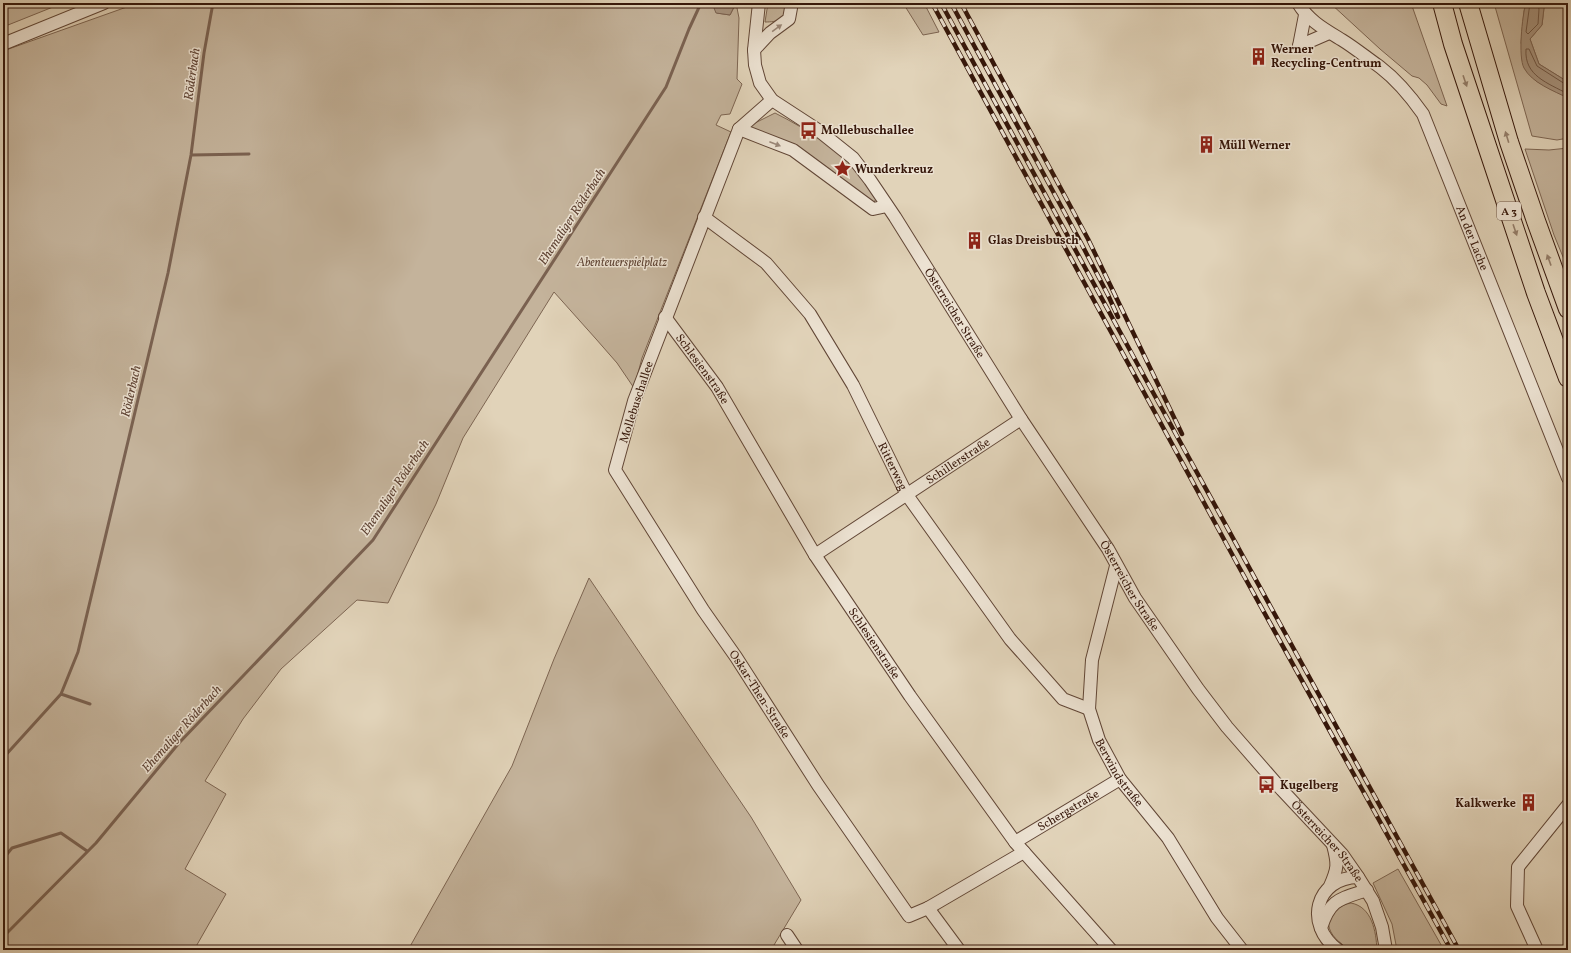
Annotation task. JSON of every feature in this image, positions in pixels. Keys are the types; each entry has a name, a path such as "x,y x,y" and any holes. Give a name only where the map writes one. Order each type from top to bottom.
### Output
{"highway":[{"path":"1436,3 1453,44"},
{"name":"A 3","path":"1442,3 1453,44 1534,285 1568,378"},
{"name":"A 3","path":"1468,3 1509,142 1568,309"}],"street":[{"path":"3,44 104,3"},
{"name":"Österreicher Straße","path":"759,3 754,50 755,65 760,83 772,100 818,130 853,158 887,206 1022,420 1108,549 1116,566 1136,598 1198,689 1227,727 1282,790 1342,854 1367,890 1382,927 1386,950"},
{"path":"754,50 770,33 789,19 791,8 790,3"},
{"name":"An der Lache","path":"1298,3 1305,15 1381,68 1398,83 1412,98 1423,114 1568,478"},
{"path":"1305,15 1299,46 1329,33"},
{"name":"Mollebuschallee","path":"615,470 634,401 665,317 739,129 772,100"},
{"path":"739,129 793,150 873,209 887,206"},
{"name":"Ritterweg","path":"704,217 766,264 810,314 853,385 907,495 1010,639 1063,699 1089,709"},
{"name":"Schlesienstraße","path":"665,317 717,387 814,555 910,696 1015,842 1111,950"},
{"name":"Schillerstraße","path":"814,555 1022,420"},
{"name":"Oskar-Then-Straße","path":"615,470 703,610 736,658 818,785 909,916 928,908"},
{"name":"Berwindstraße","path":"1116,566 1092,660 1089,709 1099,740 1120,779 1168,838 1217,918 1242,950"},
{"name":"Schergstraße","path":"1015,842 1120,779"},
{"path":"1538,950 1517,906 1518,867 1568,806"},
{"path":"1328,890 1337,870 1337,858 1332,843"},
{"path":"958,950 928,908 1024,852"},
{"path":"1338,950 1332,945 1321,929 1317,914 1319,902 1338,880 1347,877 1358,877"},
{"path":"1321,929 1326,914 1332,905 1345,897 1367,890"},
{"path":"787,935 797,950"}],"green space":[{"path":"3,3 63,3 3,27"},
{"name":"Abenteuerspielplatz","path":"138,3 712,3 717,13 730,15 736,3 739,18 737,79 742,84 730,114 721,115 716,125 731,132 642,358 634,388 617,363 554,292 463,438 436,504 388,603 357,600 281,669 243,719 205,781 226,794 185,869 226,894 194,950 3,950 3,51"},
{"path":"768,3 783,3 785,5 785,10 783,17 777,21 765,22"},
{"path":"903,3 924,3 939,32 923,35"},
{"path":"1330,3 1411,3 1447,106 1441,104 1427,85 1419,78 1412,76 1380,49"},
{"path":"1494,3 1526,3 1521,43 1536,81 1568,98 1568,138 1557,140 1532,136"},
{"path":"1540,3 1568,3 1568,82 1539,64 1530,39 1542,25 1544,8"},
{"path":"775,113 821,140 852,166 863,178 877,198 873,203 747,127"},
{"path":"1568,148 1568,269 1554,235 1525,149 1549,150"},
{"path":"589,578 751,817 801,900 771,950 408,950 512,766 554,659"},
{"path":"1398,869 1444,950 1397,950 1392,924 1373,883"},
{"path":"1351,903 1364,909 1372,921 1377,950 1349,950 1335,938 1331,932 1329,920 1331,914 1336,909"}],"water":[{"path":"712,3 736,3 730,15 716,13"},
{"path":"1526,3 1540,3 1544,8 1542,25 1530,39 1539,64 1568,82 1568,98 1532,78 1524,68 1522,63 1521,46 1523,17"}],"waterway":[{"name":"Röderbach","path":"3,758 61,694 78,652 168,273 191,155 204,53 213,3"},
{"name":"Ehemaliger Röderbach","path":"3,937 96,843 179,743 373,540 666,87 701,3"},
{"path":"191,155 249,154"},
{"path":"61,694 90,704"},
{"path":"3,859 12,848 61,833 87,851"}],"railway":[{"path":"932,3 1239,567 1451,950"},
{"path":"941,3 1459,950"},
{"path":"951,3 1081,243 1118,317"},
{"path":"961,3 1088,239 1182,434"}],"place":[{"name":"Werner Recycling-Centrum","path":"1258,56"},
{"name":"Mollebuschallee","path":"808,130"},
{"name":"Müll Werner","path":"1206,145"},
{"name":"Wunderkreuz","path":"842,169"},
{"name":"Glas Dreisbusch","path":"975,240"},
{"name":"Kugelberg","path":"1267,785"},
{"name":"Kalkwerke","path":"1529,803"}]}
